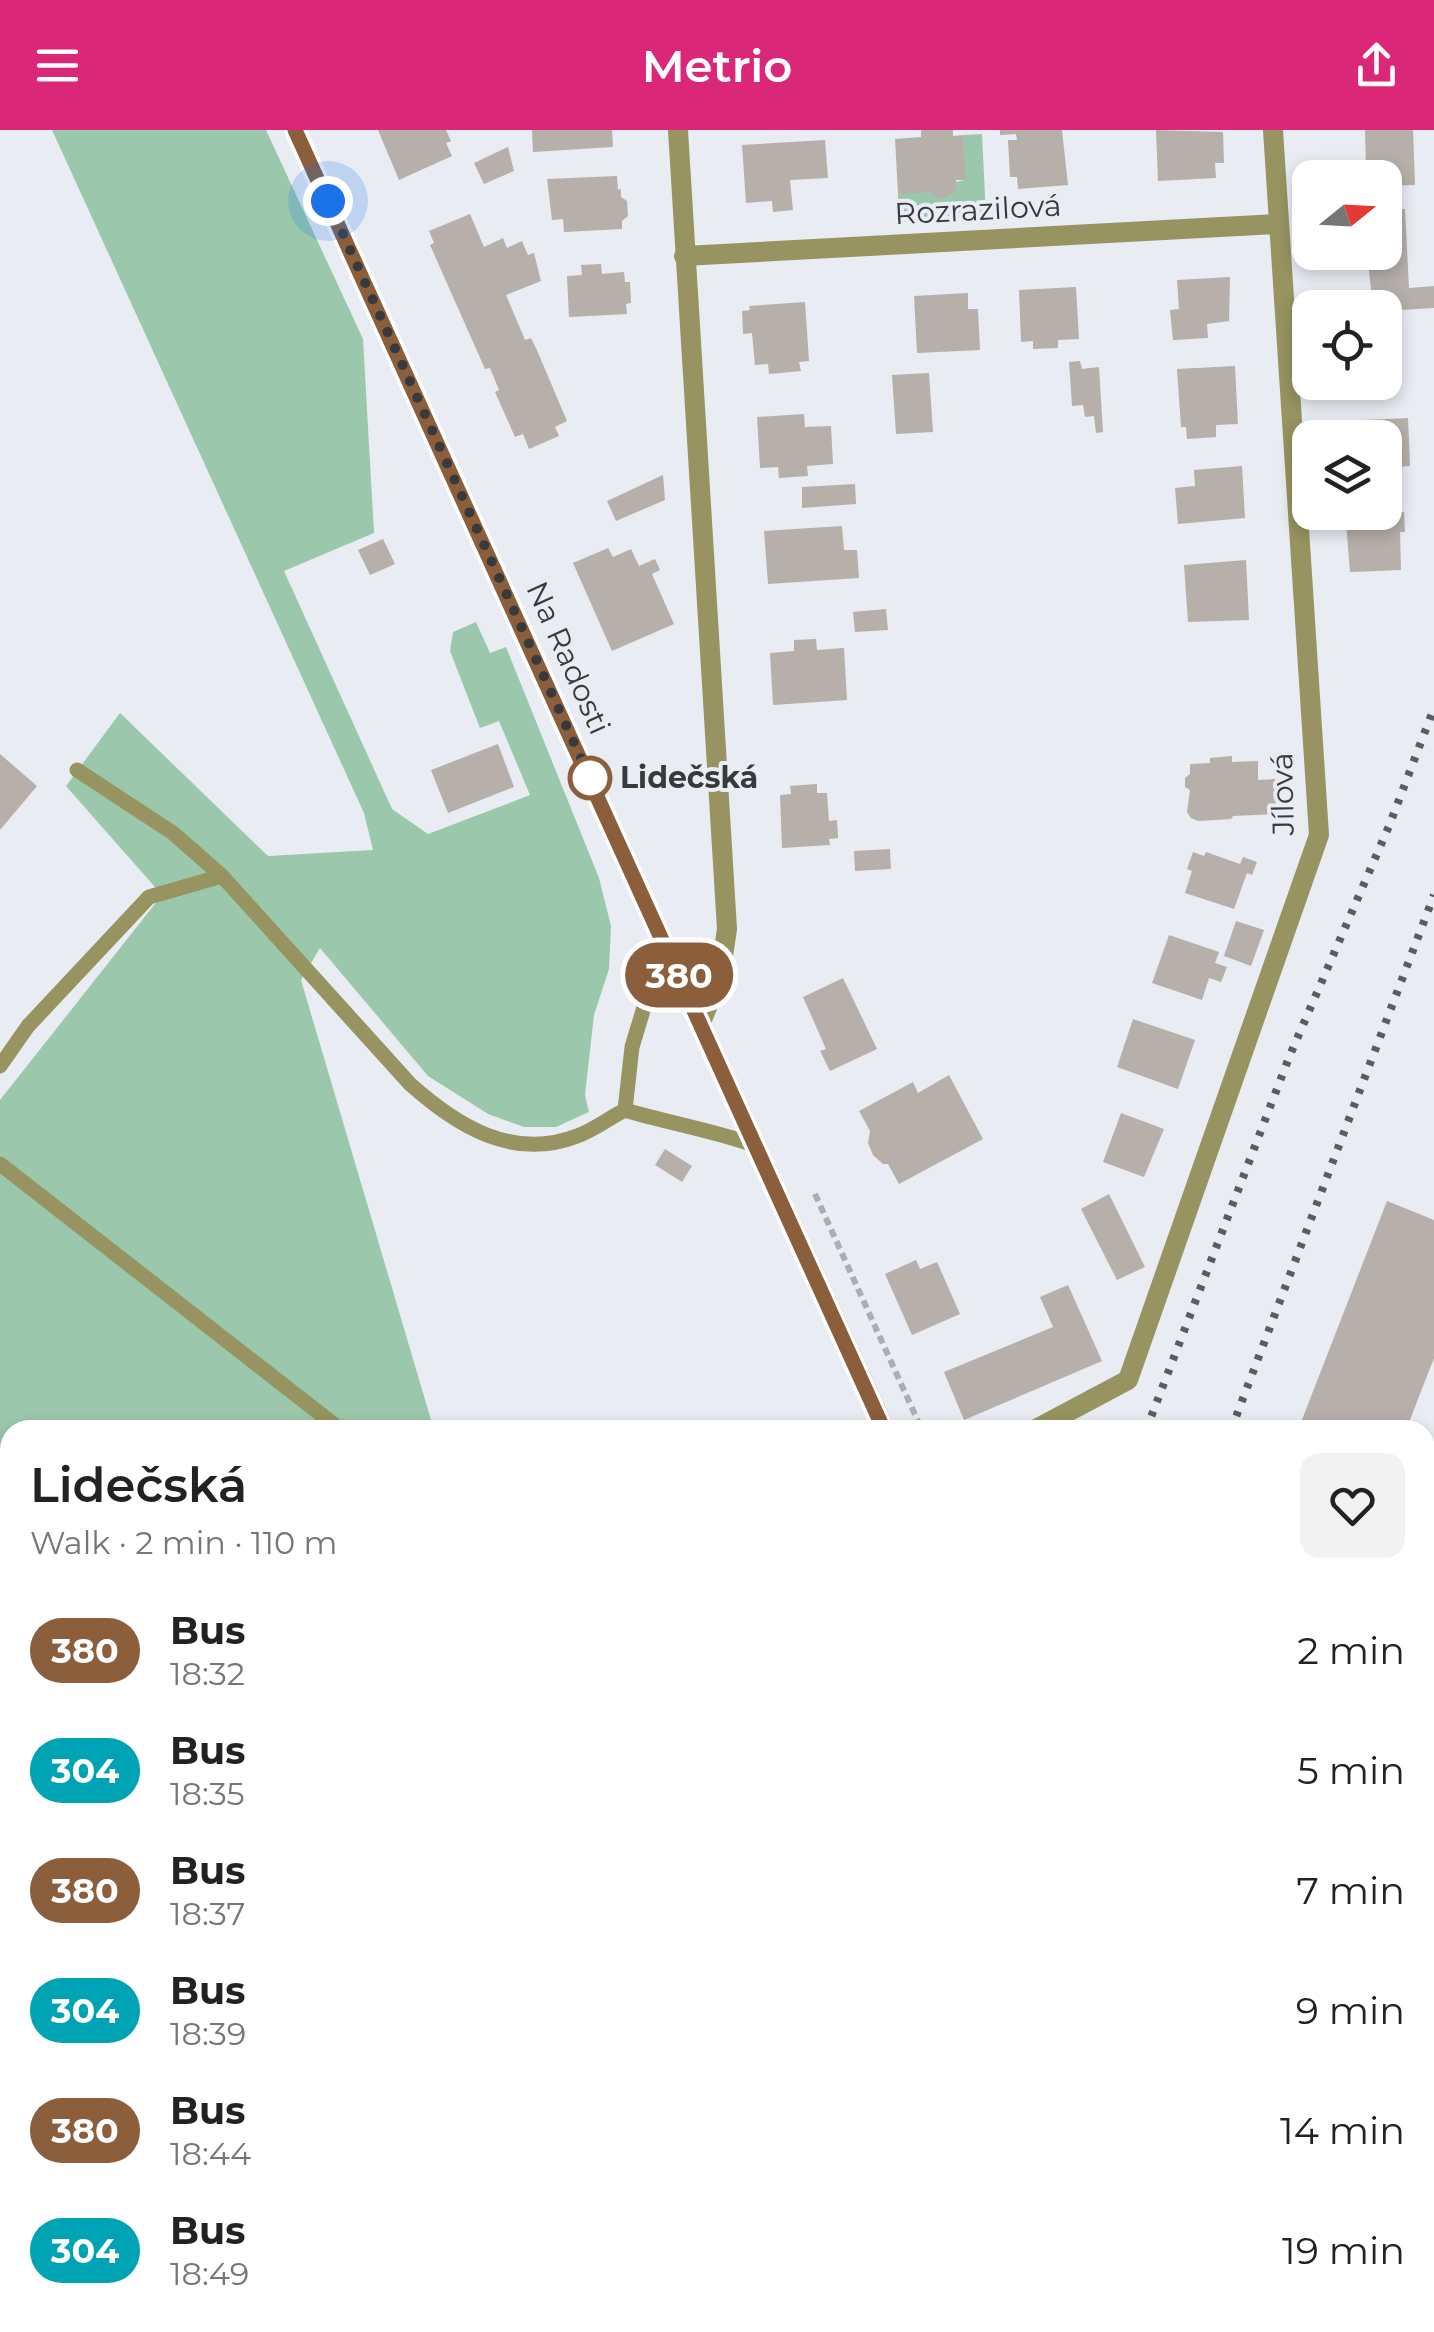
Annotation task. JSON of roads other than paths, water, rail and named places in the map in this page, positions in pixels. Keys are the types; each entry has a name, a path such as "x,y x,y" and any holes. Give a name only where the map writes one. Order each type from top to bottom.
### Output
{"main road":[{"name":"Na Radosti","path":"295,130 879,1420"}],"street":[{"path":"678,130 727,928 720,976 701,1022"},
{"name":"Jílová","path":"1053,1420 1128,1380 1319,835 1272,130"},
{"name":"Rozrazilová","path":"684,256 1276,224"}],"lane":[{"path":"78,770 173,833 222,876 410,1084 444,1114 506,1143 534,1144 578,1136 625,1110 711,1130 754,1145"},
{"path":"0,1066 28,1026 149,897 222,876"},
{"path":"625,1110 632,1047 664,940"},
{"path":"0,1164 328,1420"},
{"path":"339,2332 356,2332"}],"railway":[{"path":"1150,1420 1290,1055 1389,826 1434,708"},
{"path":"1235,1420 1434,895"}],"place":[{"name":"Lidečská","path":"590,778"}]}
